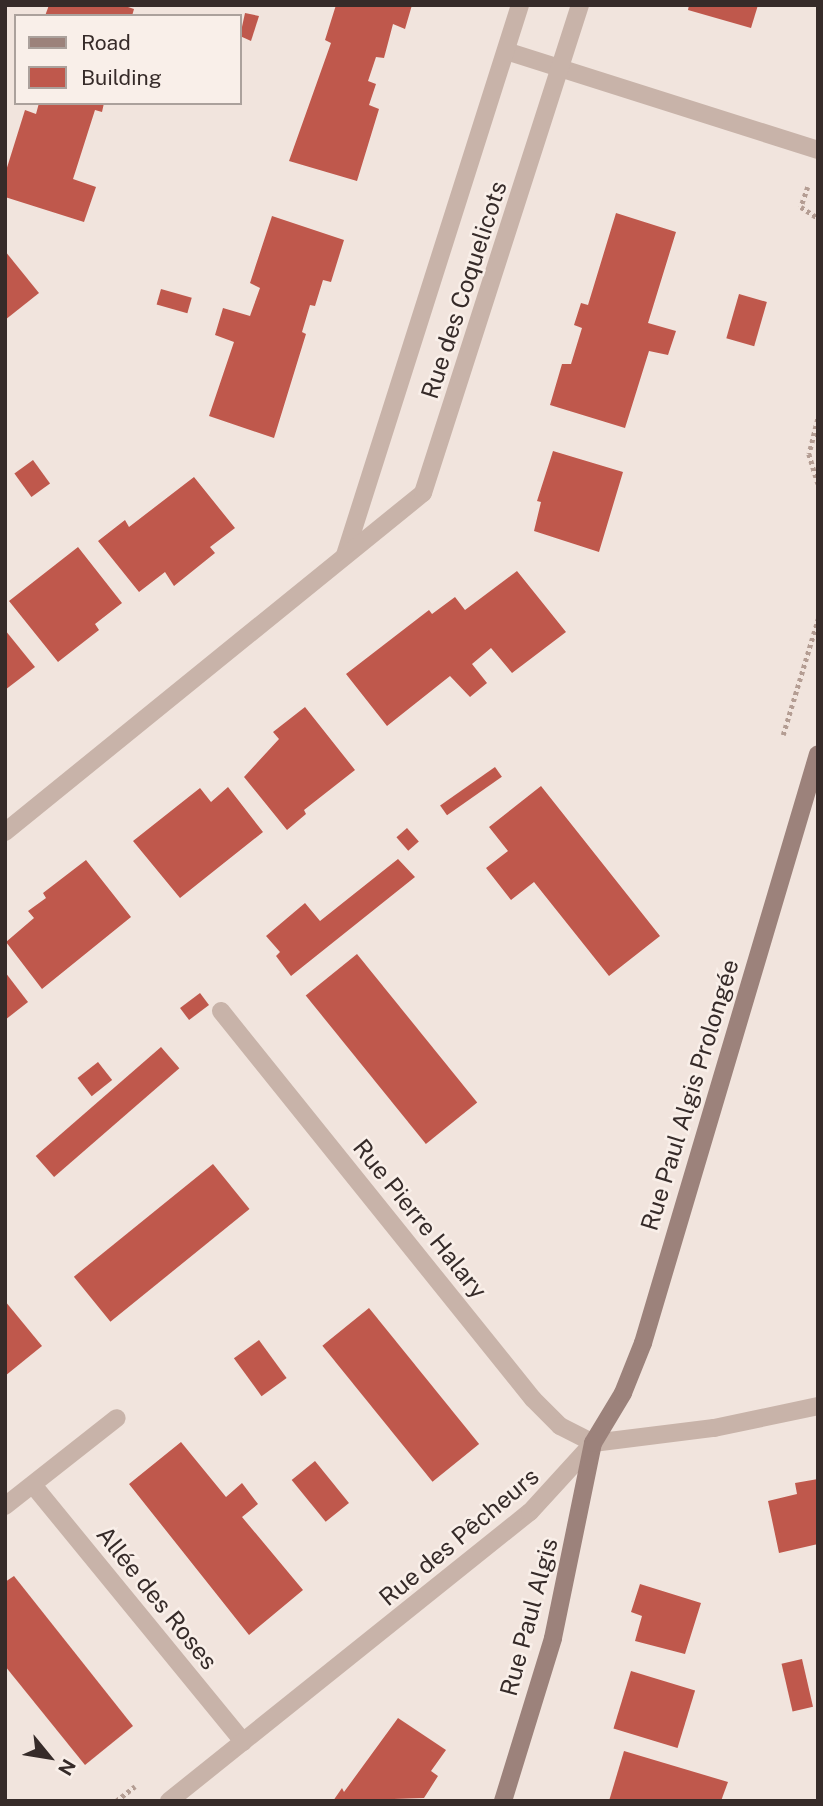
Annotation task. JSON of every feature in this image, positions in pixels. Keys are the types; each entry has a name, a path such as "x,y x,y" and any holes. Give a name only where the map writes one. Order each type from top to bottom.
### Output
{"street":[{"name":"Rue des Coquelicots","path":"345,555 520,5"},
{"name":"Rue des Coquelicots","path":"5,832 427,487 579,5"},
{"path":"506,51 818,150"},
{"name":"Rue Paul Algis Prolongée","path":"593,1443 623,1393 643,1343 818,754"},
{"name":"Rue Pierre Halary","path":"221,1011 533,1399 560,1426 593,1443"},
{"path":"593,1443 714,1428 818,1406"},
{"path":"5,1506 117,1418"},
{"name":"Rue des Pêcheurs","path":"169,1801 530,1512 593,1443"},
{"name":"Rue Paul Algis","path":"503,1801 553,1638 593,1443"},
{"name":"Allée des Roses","path":"33,1485 243,1742"}],"path":[{"path":"801,207 818,218"},
{"path":"818,419 809,454 818,484"}],"building":[{"path":"49,5 122,5 134,9 133,14 46,14"},
{"path":"336,5 412,5 405,29 393,24 384,58 376,57 368,81 376,84 369,105 379,109 357,181 289,161 331,43 325,40"},
{"path":"689,5 758,5 751,28 688,10"},
{"path":"245,13 259,16 251,41 242,37"},
{"path":"38,105 104,105 102,112 95,110 73,179 96,187 84,222 5,197 5,174 25,110 36,114"},
{"path":"616,213 676,232 648,323 676,331 668,355 649,351 625,428 550,405 562,364 571,364 582,328 574,325 581,303 588,305"},
{"path":"272,216 344,240 331,282 323,280 315,306 310,305 302,332 306,334 274,438 209,416 234,342 215,335 223,308 250,316 260,288 250,283"},
{"path":"5,251 39,293 5,320"},
{"path":"161,289 192,298 187,313 157,304"},
{"path":"739,294 767,302 754,346 726,338"},
{"path":"553,451 623,472 599,552 534,531 541,502 537,501"},
{"path":"33,460 50,483 31,497 14,474"},
{"path":"194,477 235,528 210,547 215,553 174,586 165,572 139,592 98,541 125,520 129,527"},
{"path":"78,547 122,603 95,624 99,630 58,662 9,601"},
{"path":"517,571 566,632 512,673 491,648 472,664 487,683 470,697 450,676 387,726 346,674 429,610 432,614 455,597 465,610"},
{"path":"5,630 35,667 5,690"},
{"path":"305,707 355,770 304,810 306,814 287,830 244,777 279,739 273,732"},
{"path":"495,767 502,777 447,815 440,805"},
{"path":"541,786 660,936 609,976 534,882 511,900 486,868 508,851 489,827"},
{"path":"228,787 263,832 180,898 133,841 200,788 211,802"},
{"path":"407,828 419,842 408,851 396,837"},
{"path":"398,859 415,877 291,976 276,956 280,952 266,936 305,903 320,921"},
{"path":"86,860 131,917 42,989 6,942 34,918 28,911 46,898 43,893"},
{"path":"357,954 477,1102 426,1144 306,996"},
{"path":"5,972 28,1002 5,1020"},
{"path":"200,993 209,1005 189,1020 180,1008"},
{"path":"161,1047 179,1068 54,1177 36,1156"},
{"path":"98,1062 112,1080 92,1096 78,1078"},
{"path":"213,1164 250,1209 110,1322 74,1277"},
{"path":"5,1301 42,1346 5,1376"},
{"path":"369,1308 479,1444 433,1482 322,1346"},
{"path":"259,1340 287,1378 262,1396 234,1358"},
{"path":"181,1442 226,1497 242,1483 258,1504 242,1517 303,1590 249,1635 129,1484"},
{"path":"315,1461 349,1503 326,1522 292,1480"},
{"path":"818,1479 818,1544 779,1553 768,1501 797,1494 795,1483"},
{"path":"14,1576 133,1726 85,1765 5,1666 5,1582"},
{"path":"640,1584 701,1603 685,1654 635,1641 642,1616 631,1612"},
{"path":"802,1659 813,1707 793,1711 782,1664"},
{"path":"631,1671 695,1691 678,1748 613,1728"},
{"path":"398,1718 446,1750 431,1771 438,1776 424,1798 333,1801 342,1788 344,1792"},
{"path":"624,1751 728,1782 721,1801 609,1801"}]}
